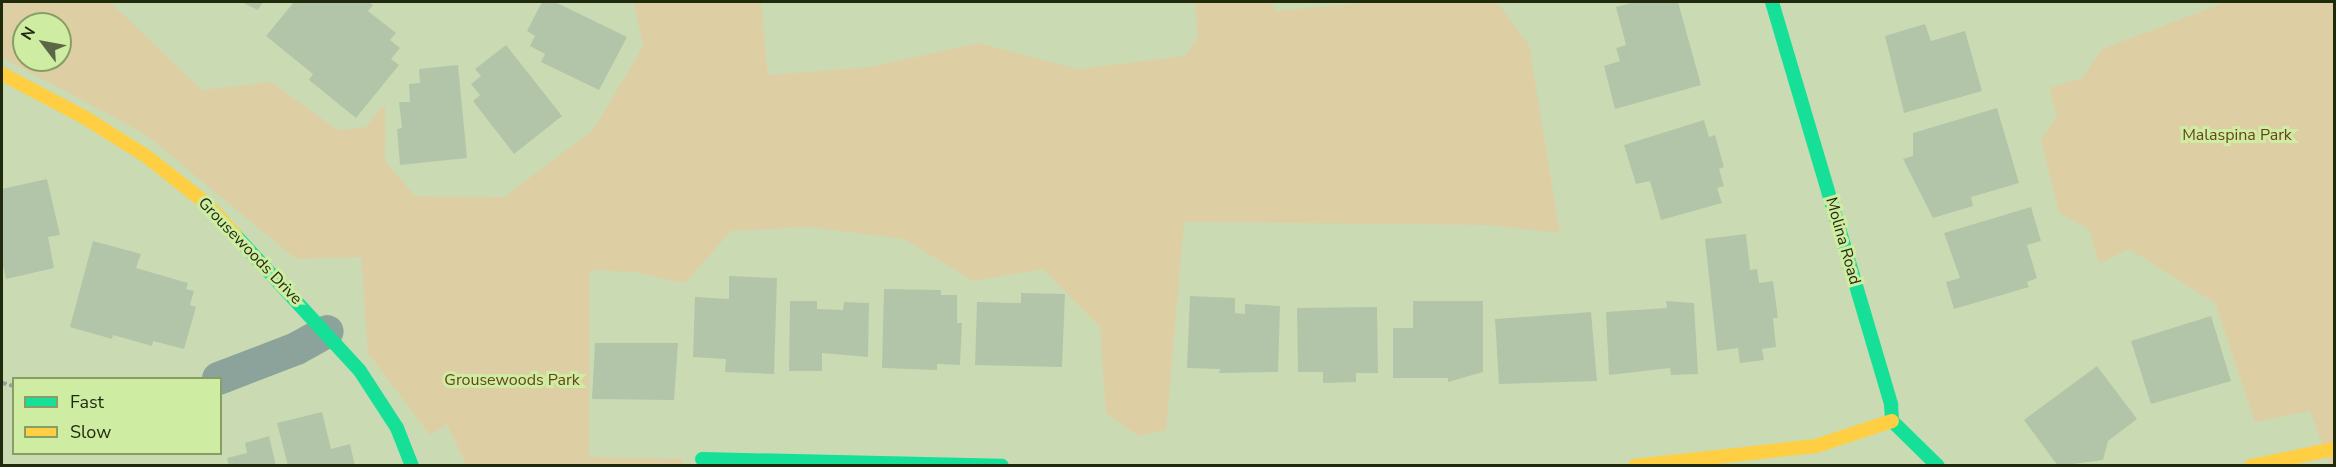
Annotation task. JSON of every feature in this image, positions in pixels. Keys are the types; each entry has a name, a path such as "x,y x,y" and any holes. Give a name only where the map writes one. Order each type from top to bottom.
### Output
{"street":[{"name":"Molina Road","path":"1772,2 1891,405 1892,421"},
{"name":"Grousewoods Drive","path":"2,74 93,122 146,156 207,204 327,331 373,390 397,428 412,465"},
{"path":"221,377 296,348 327,331"},
{"path":"1635,465 1816,446 1892,421 1938,465"},
{"path":"2251,465 2334,449"},
{"path":"702,459 1002,465"}],"green space":[{"name":"Grousewoods Park","path":"2,2 110,2 202,90 271,82 338,130 366,127 385,103 385,161 415,196 504,197 593,130 643,46 634,2 761,2 768,75 869,67 979,43 1077,69 1185,56 1198,37 1195,2 1272,2 1275,11 1374,2 1497,2 1529,45 1560,233 1488,225 1184,222 1166,430 1138,436 1106,413 1100,327 1043,269 973,281 904,239 808,227 731,231 685,283 633,272 590,270 589,457 683,459 683,465 466,465 447,424 430,435 368,353 361,257 296,259 145,134 30,72 72,72 72,12 12,12 12,62 2,57"},
{"name":"Malaspina Park","path":"2226,2 2334,2 2334,465 2330,465 2310,411 2255,422 2215,303 2129,249 2099,264 2089,229 2059,213 2041,140 2057,116 2049,88 2082,78 2102,49"}],"building":[{"path":"241,2 263,2 258,10"},
{"path":"294,2 369,2 373,5 368,11 396,33 390,40 400,48 391,59 399,65 356,118 309,80 313,74 266,36"},
{"path":"542,2 555,2 627,37 599,90 541,62 545,54 530,46 535,36 527,31"},
{"path":"1635,2 1678,2 1701,85 1615,109 1604,66 1620,61 1616,48 1626,45 1616,7"},
{"path":"1925,24 1931,41 1965,31 1982,91 1904,113 1885,36"},
{"path":"506,45 562,116 514,154 473,101 480,95 471,84 481,76 475,69"},
{"path":"458,65 467,158 400,165 397,129 402,128 399,102 410,102 409,84 420,83 419,69"},
{"path":"1997,108 2019,183 1971,197 1973,206 1933,218 1903,159 1913,156 1913,133"},
{"path":"1704,120 1709,137 1715,135 1724,167 1719,169 1724,186 1717,188 1722,203 1661,220 1650,181 1636,184 1624,145"},
{"path":"47,179 60,235 48,237 54,268 6,279 2,262 2,189"},
{"path":"2031,207 2041,241 2027,245 2037,278 2027,282 2029,287 1954,309 1946,282 1960,278 1944,233"},
{"path":"1746,234 1750,270 1757,269 1759,283 1773,281 1778,318 1773,318 1776,347 1762,349 1764,360 1740,363 1738,348 1717,351 1705,239"},
{"path":"93,241 141,254 136,268 188,283 186,289 194,291 190,305 196,307 184,349 153,341 152,346 113,335 112,339 70,327"},
{"path":"729,276 777,278 774,374 725,372 726,359 693,357 695,297 729,299"},
{"path":"884,289 941,290 941,295 957,295 957,323 962,323 960,365 937,364 937,370 882,368"},
{"path":"1021,293 1065,294 1062,367 975,365 977,302 1021,303"},
{"path":"1190,296 1235,298 1235,313 1245,314 1245,304 1280,306 1278,372 1219,373 1220,369 1187,368"},
{"path":"790,301 817,301 817,309 843,310 844,302 869,303 868,357 822,353 822,371 789,371"},
{"path":"1413,301 1483,301 1483,372 1448,382 1448,378 1393,378 1393,328 1413,328"},
{"path":"1666,301 1694,303 1698,374 1671,375 1670,368 1609,375 1606,312 1667,308"},
{"path":"1377,307 1378,373 1356,373 1356,382 1323,383 1323,372 1298,372 1297,308"},
{"path":"1591,312 1597,381 1499,384 1495,319"},
{"path":"2211,316 2231,381 2151,404 2131,341"},
{"path":"595,343 678,343 674,400 592,399"},
{"path":"2097,366 2137,419 2108,441 2103,460 2058,466 2024,420"},
{"path":"322,412 331,449 350,444 355,466 288,466 277,423"},
{"path":"269,436 276,466 229,466 227,458 247,453 245,443"}],"traffic: fast":[{"path":"1772,2 1891,405 1892,421 1938,466"},
{"path":"236,236 360,371 397,428 412,466"},
{"path":"702,459 1002,466"}],"traffic: slow":[{"path":"2,74 84,117 146,156 207,204 236,236"},
{"path":"1635,466 1816,446 1892,421"},
{"path":"2251,466 2334,449"}]}
